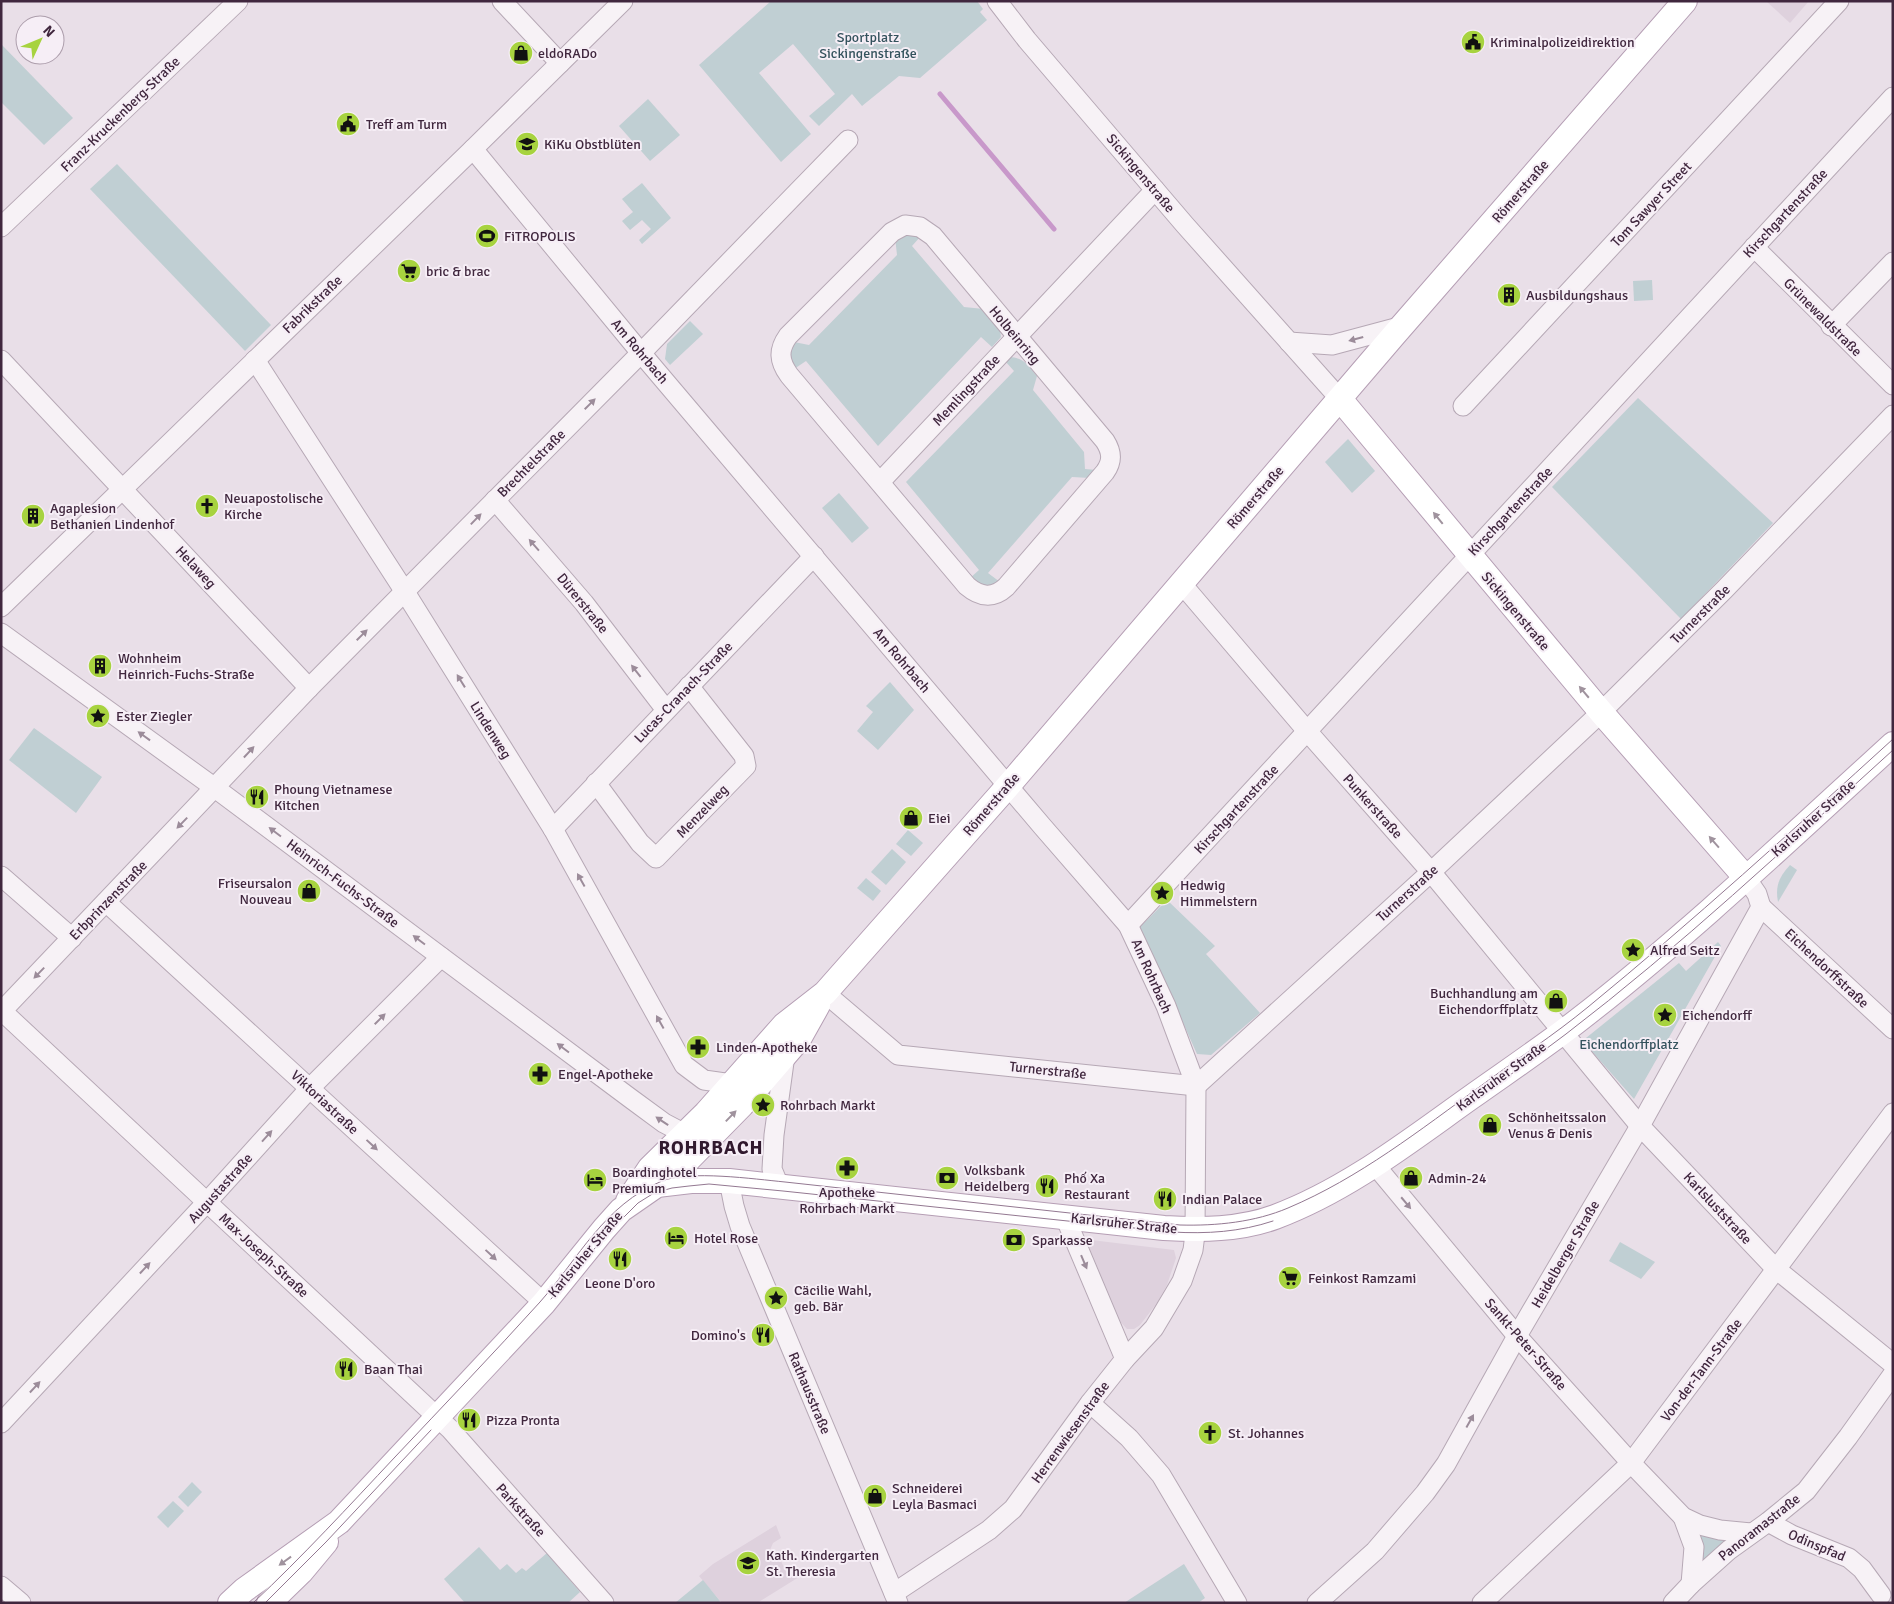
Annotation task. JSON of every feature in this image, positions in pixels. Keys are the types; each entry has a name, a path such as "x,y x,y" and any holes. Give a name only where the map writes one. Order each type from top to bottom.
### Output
{"main road":[{"name":"Römerstraße","path":"622,1210 650,1168 732,1084 784,1025 825,993 1008,786 1181,583 1685,1"},
{"name":"Sickingenstraße","path":"1340,399 1601,712 1746,878"},
{"name":"Karlsruher Straße","path":"270,1603 301,1572 326,1542 339,1522 438,1418 544,1302 604,1229 622,1210 657,1185 691,1181 729,1181 1196,1230 1243,1225 1273,1217 1323,1195 1375,1165 1562,1032 1656,956 1746,878 1893,744"},
{"name":"Römerstraße","path":"657,1185 709,1140 742,1105 799,1039 825,993"},
{"name":"Karlsruher Straße","path":"230,1603 244,1590 339,1522"}],"street":[{"path":"502,1 560,63"},
{"name":"Fabrikstraße","path":"1,607 623,1"},
{"name":"Sickingenstraße","path":"997,1 1027,40 1155,190 1340,399"},
{"name":"Tom Sawyer Street","path":"1463,406 1839,1"},
{"name":"Franz-Kruckenberg-Straße","path":"1,227 233,3"},
{"name":"Kirschgartenstraße","path":"1128,925 1893,97"},
{"name":"Brechtelstraße","path":"215,788 309,688 641,353 848,140"},
{"name":"Am Rohrbach","path":"473,149 641,353 1128,925 1166,1006 1196,1086 1196,1230"},
{"name":"Memlingstraße","path":"880,482 1155,190"},
{"name":"Holbeinring","path":"905,225 914,225 928,231 933,236 1105,441 1110,449 1111,462 1105,472 1006,587 1001,592 986,596 975,592 967,586 880,482 782,365 780,351 788,336 892,232 905,225"},
{"name":"Grünewaldstraße","path":"1754,247 1893,386"},
{"path":"1832,326 1893,262"},
{"path":"1288,342 1332,345 1403,326"},
{"name":"Helaweg","path":"1,360 309,688"},
{"name":"Lindenweg","path":"255,360 405,592 552,828 684,1065 704,1080 732,1084"},
{"name":"Turnerstraße","path":"825,993 898,1055 1196,1086 1431,872 1601,712 1724,590 1893,415"},
{"name":"Dürerstraße","path":"495,500 584,603 666,710"},
{"name":"Lucas-Cranach-Straße","path":"552,828 814,556"},
{"name":"Punkerstraße","path":"1181,583 1307,732 1431,872 1562,1032"},
{"name":"Heinrich-Fuchs-Straße","path":"1,633 215,788 664,1123 685,1134"},
{"name":"Menzelweg","path":"596,783 640,843 656,858 746,766 744,756 689,686"},
{"name":"Erbprinzenstraße","path":"2,1012 215,788"},
{"path":"1,876 72,938"},
{"path":"1746,878 1757,894 1762,907"},
{"name":"Viktoriastraße","path":"106,902 544,1302"},
{"name":"Eichendorffstraße","path":"1762,907 1893,1030"},
{"name":"Heidelberger Straße","path":"1317,1603 1375,1551 1425,1493 1446,1464 1517,1336 1640,1126 1762,907"},
{"name":"Augustastraße","path":"1,1423 207,1202 310,1088 441,957"},
{"name":"Max-Joseph-Straße","path":"2,1012 438,1418"},
{"name":"Karlsluststraße","path":"1562,1032 1640,1126 1776,1270 1893,1364"},
{"path":"783,1186 777,1181 772,1169 774,1135 785,1055"},
{"name":"Von-der-Tann-Straße","path":"1482,1603 1632,1463 1893,1113"},
{"name":"Sankt-Peter-Straße","path":"1375,1165 1517,1336 1683,1517 1700,1525 1720,1530 1751,1533"},
{"name":"Rathausstraße","path":"729,1181 740,1226 896,1598"},
{"path":"1065,1217 1125,1359"},
{"name":"Herrenwiesenstraße","path":"896,1598 990,1530 1013,1509 1090,1403 1125,1359 1154,1328 1182,1281 1193,1250 1196,1230"},
{"name":"Panoramastraße","path":"1673,1603 1729,1550 1806,1491 1893,1374"},
{"path":"1090,1403 1128,1438 1161,1475 1237,1603"},
{"name":"Parkstraße","path":"438,1418 450,1429 595,1600"},
{"name":"Sankt-Peter-Straße","path":"1683,1517 1694,1547 1691,1584"},
{"name":"Odinspfad","path":"1768,1522 1849,1558 1862,1569 1881,1595"},
{"path":"1,1586 21,1603"}],"shaded area":[{"path":"1766,1 1809,1 1790,23"},
{"path":"1083,1239 1174,1250 1176,1258 1167,1285 1157,1303 1140,1325 1134,1329 1127,1329 1117,1318"},
{"name":"Kath. Kindergarten St. Theresia","path":"776,1525 781,1538 773,1543 770,1550 773,1558 781,1561 787,1574 796,1570 799,1577 757,1603 722,1603 699,1576 713,1564"}],"green space":[{"name":"Sportplatz Sickingenstraße","path":"771,1 977,1 983,9 980,12 987,20 920,78 899,76 862,106 852,94 819,126 809,116 835,94 793,44 759,73 811,134 781,162 699,65"},
{"path":"1,44 15,58 15,65 21,65 73,118 44,145 1,102"},
{"path":"648,99 680,135 650,161 619,126"},
{"path":"117,164 271,325 245,351 90,189"},
{"path":"642,183 671,218 642,244 639,240 651,229 642,220 630,230 622,221 633,212 622,199"},
{"path":"903,233 914,234 920,237 912,246 964,307 984,309 1000,330 1001,337 992,347 981,337 878,446 806,361 794,369 788,350 794,342 809,345 897,255 895,237"},
{"path":"1652,280 1653,300 1634,301 1633,281"},
{"path":"690,321 703,334 670,365 665,359 667,344"},
{"path":"1010,357 1028,365 1037,376 1033,390 1084,452 1085,469 1097,470 1090,478 1072,477 988,573 1000,582 986,589 969,579 979,570 906,482 1014,371 1005,361"},
{"path":"1638,398 1773,523 1681,619 1552,487"},
{"path":"1348,439 1375,471 1352,493 1325,462"},
{"path":"839,493 869,528 852,543 822,508"},
{"path":"890,682 914,710 878,750 857,731 873,712 866,706"},
{"path":"34,728 102,777 76,813 9,760"},
{"path":"908,830 923,843 911,856 896,844"},
{"path":"892,849 906,862 886,885 871,872"},
{"path":"1790,865 1797,870 1778,902 1777,891 1779,882"},
{"path":"866,878 881,891 873,901 857,888"},
{"path":"1167,900 1215,946 1206,954 1260,1013 1211,1055 1197,1054 1140,927"},
{"name":"Eichendorffplatz","path":"1718,942 1721,946 1634,1099 1588,1047 1586,1038 1679,963 1686,971"},
{"path":"1620,1242 1655,1262 1641,1279 1609,1261"},
{"path":"192,1482 202,1492 188,1507 178,1497"},
{"path":"173,1501 184,1511 168,1528 157,1517"},
{"path":"1696,1533 1728,1539 1697,1567"},
{"path":"479,1547 500,1570 507,1564 516,1573 522,1568 526,1571 547,1553 580,1592 568,1603 465,1603 444,1579"},
{"path":"1184,1564 1205,1598 1198,1603 1124,1603"},
{"path":"703,1580 720,1601 719,1603 675,1603"}],"waterway":[{"path":"940,94 1054,229"}],"tram line":[{"path":"253,1603 326,1531 540,1302 608,1218 642,1191 662,1181 674,1178 722,1176 1180,1225 1236,1222 1275,1213 1314,1196 1364,1168 1436,1119 1549,1037 1627,975 1893,739"},
{"path":"1462,1109 1609,1001 1692,931 1893,750"},
{"path":"551,1299 608,1233 638,1203 654,1193 689,1186 709,1184 783,1191 1172,1232 1198,1233 1223,1231 1248,1228 1273,1221"},
{"path":"265,1603 326,1542 431,1430"}],"place":[{"name":"Kriminalpolizeidirektion","path":"1473,42"},
{"name":"eldoRADo","path":"521,53"},
{"name":"Treff am Turm","path":"348,124"},
{"name":"KiKu Obstblüten","path":"527,144"},
{"name":"FiTROPOLIS","path":"487,236"},
{"name":"bric & brac","path":"409,271"},
{"name":"Ausbildungshaus","path":"1509,295"},
{"name":"Neuapostolische Kirche","path":"207,506"},
{"name":"Agaplesion Bethanien Lindenhof","path":"33,516"},
{"name":"Wohnheim Heinrich-Fuchs-Straße","path":"100,666"},
{"name":"Ester Ziegler","path":"98,716"},
{"name":"Phoung Vietnamese Kitchen","path":"257,797"},
{"name":"Eiei","path":"911,818"},
{"name":"Friseursalon Nouveau","path":"309,891"},
{"name":"Hedwig Himmelstern","path":"1162,893"},
{"name":"Alfred Seitz","path":"1633,950"},
{"name":"Buchhandlung am Eichendorffplatz","path":"1556,1001"},
{"name":"Eichendorff","path":"1665,1015"},
{"name":"Linden-Apotheke","path":"698,1047"},
{"name":"Engel-Apotheke","path":"540,1074"},
{"name":"Rohrbach Markt","path":"763,1105"},
{"name":"Schönheitssalon Venus & Denis","path":"1490,1125"},
{"name":"Apotheke Rohrbach Markt","path":"847,1168"},
{"name":"Volksbank Heidelberg","path":"947,1178"},
{"name":"Admin-24","path":"1411,1178"},
{"name":"Boardinghotel Premium","path":"595,1180"},
{"name":"Phố Xa Restaurant","path":"1047,1186"},
{"name":"Indian Palace","path":"1165,1199"},
{"name":"Hotel Rose","path":"676,1238"},
{"name":"Sparkasse","path":"1014,1240"},
{"name":"Leone D'oro","path":"620,1259"},
{"name":"Feinkost Ramzami","path":"1290,1278"},
{"name":"Cäcilie Wahl, geb. Bär","path":"776,1298"},
{"name":"Domino's","path":"763,1335"},
{"name":"Baan Thai","path":"346,1369"},
{"name":"Pizza Pronta","path":"469,1420"},
{"name":"St. Johannes","path":"1210,1433"},
{"name":"Schneiderei Leyla Basmaci","path":"875,1496"},
{"name":"Kath. Kindergarten St. Theresia","path":"748,1563"}],"district":[{"name":"ROHRBACH","path":"711,1147"}]}
